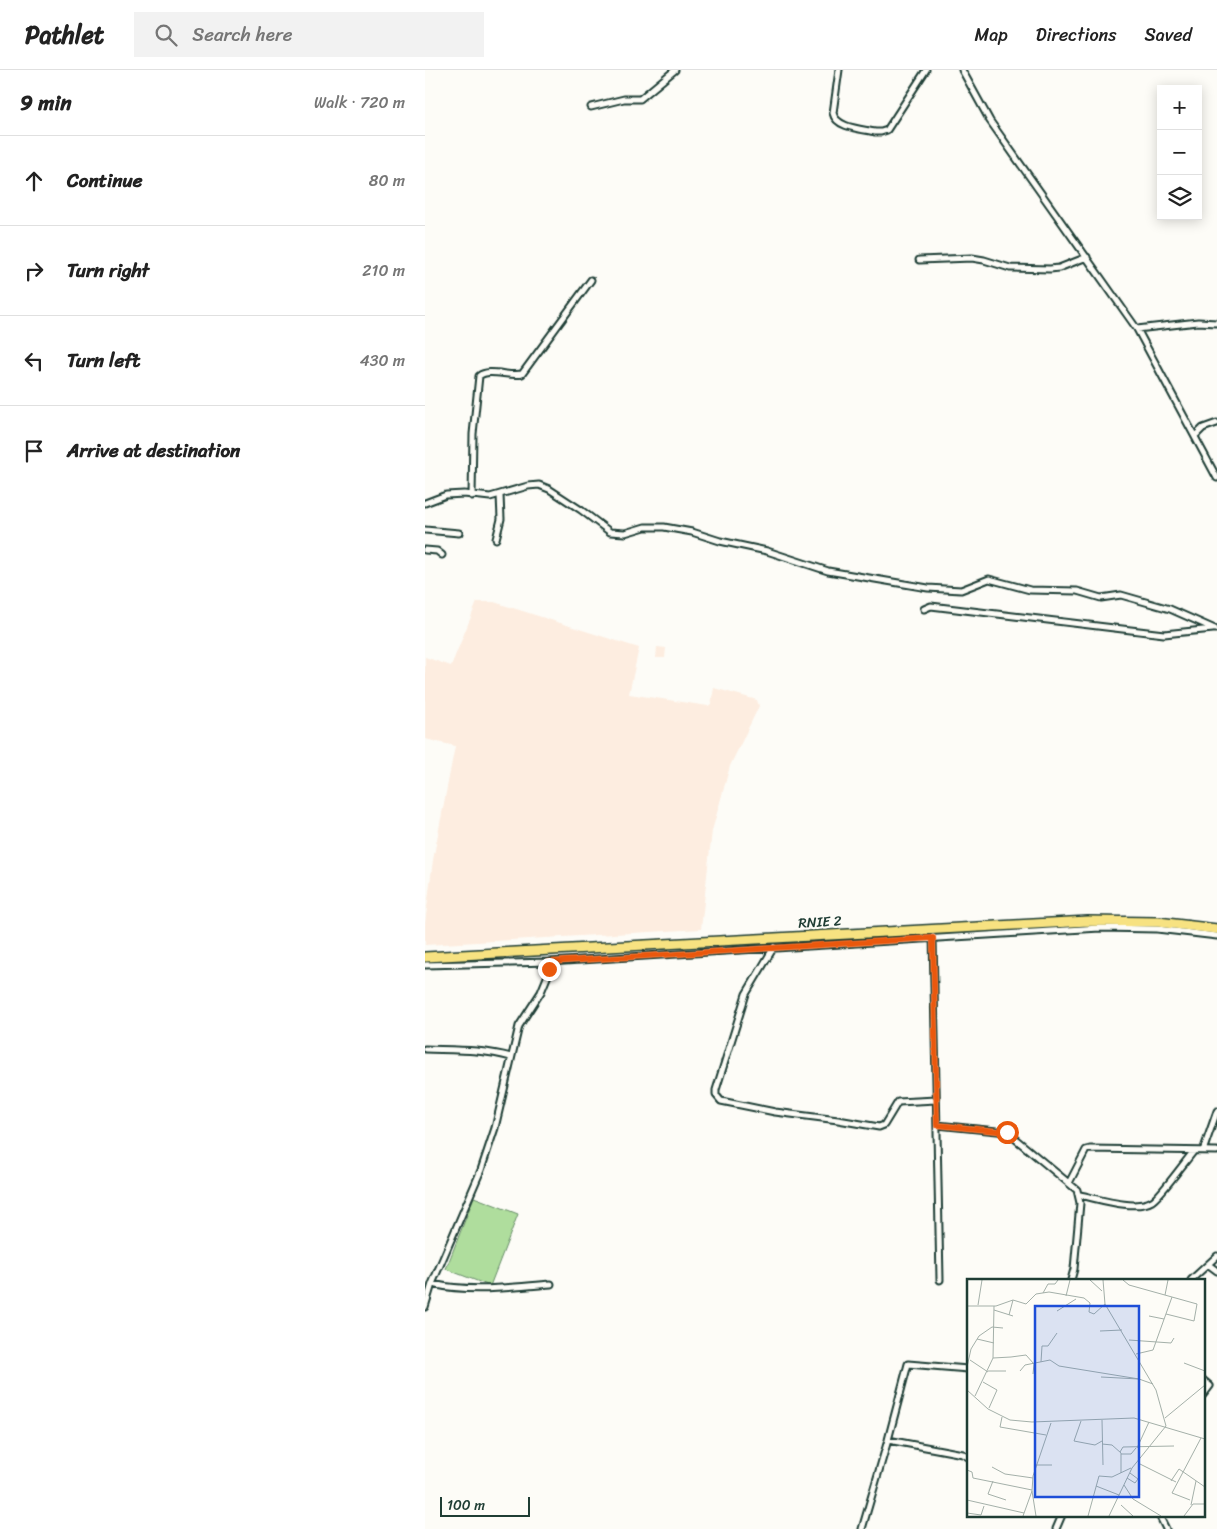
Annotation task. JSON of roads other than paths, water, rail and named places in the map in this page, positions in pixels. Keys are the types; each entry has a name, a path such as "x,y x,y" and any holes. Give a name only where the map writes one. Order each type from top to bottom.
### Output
{"highway":[{"name":"RNIE 2","path":"425,957 779,938 933,933 1116,920 1158,922 1217,929"}],"street":[{"path":"591,107 624,99 640,99 675,70"},
{"path":"839,70 833,113 834,118 839,123 875,132 887,130 926,70"},
{"path":"962,70 991,121 1137,329 1217,478"},
{"path":"919,260 972,258 1010,268 1049,269 1059,268 1087,257"},
{"path":"472,496 473,434 479,376 483,373 513,376 523,374 591,280"},
{"path":"1137,329 1198,322 1217,323"},
{"path":"1195,436 1203,428 1217,424"},
{"path":"425,503 446,495 464,494 490,497 527,486 539,485 549,489 581,510 610,532 625,532 645,527 664,527 767,551 828,571 929,588 961,590 989,579 1030,590 1077,591 1101,598 1121,594 1170,609 1216,629"},
{"path":"496,539 501,519 500,495"},
{"path":"425,530 459,532"},
{"path":"425,550 437,551 442,555"},
{"path":"924,609 931,606 1164,634 1216,629"},
{"path":"425,965 549,962 774,948 933,933 1100,928 1157,929 1217,936"},
{"path":"933,933 940,1280"},
{"path":"779,938 746,994 716,1090 717,1098 721,1101 775,1112 879,1127 884,1124 898,1102 937,1100"},
{"path":"425,1306 432,1284 481,1170 495,1128 519,1026 541,992 548,975 549,962"},
{"path":"425,1049 496,1052 511,1057"},
{"path":"1203,1151 1217,1111"},
{"path":"937,1125 1007,1132 1069,1183 1080,1195 1131,1205 1141,1205 1153,1201 1194,1150"},
{"path":"1069,1183 1086,1150 1090,1148 1217,1151"},
{"path":"1071,1279 1074,1269 1080,1195"},
{"path":"1192,1279 1217,1256"},
{"path":"1209,1265 1217,1271"},
{"path":"432,1284 452,1288 489,1289 551,1284"},
{"path":"862,1529 889,1440 908,1364 967,1369"},
{"path":"1205,1382 1210,1386 1205,1392"},
{"path":"889,1440 963,1454 967,1456"},
{"path":"1056,1529 1062,1516"},
{"path":"1160,1516 1166,1529"}]}
